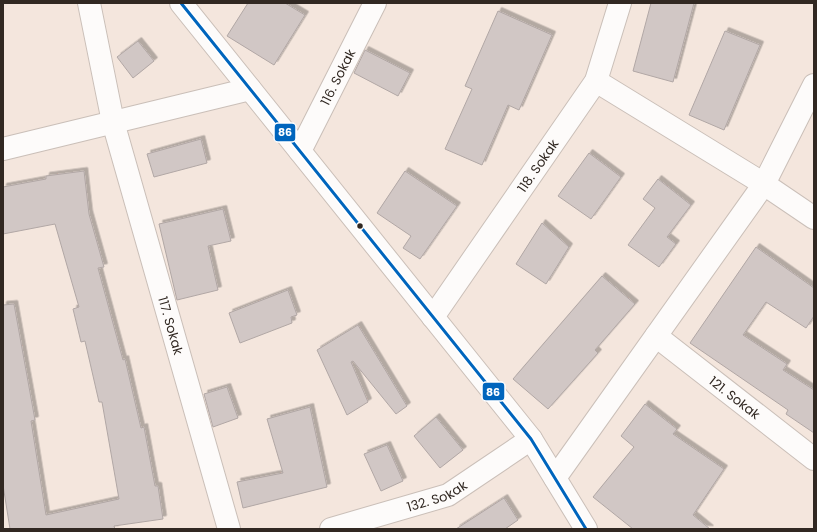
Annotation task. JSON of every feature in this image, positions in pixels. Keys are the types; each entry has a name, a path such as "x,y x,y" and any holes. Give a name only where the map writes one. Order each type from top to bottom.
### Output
{"street":[{"name":"117. Sokak","path":"89,3 113,122 229,529"},
{"path":"181,3 530,439 586,529"},
{"name":"116. Sokak","path":"300,151 374,3"},
{"name":"118. Sokak","path":"433,317 596,81 620,3"},
{"path":"596,81 764,184 814,218"},
{"path":"555,478 764,184 814,85"},
{"path":"3,149 250,89"},
{"name":"121. Sokak","path":"656,336 814,458"},
{"name":"132. Sokak","path":"331,529 448,495 530,439"}],"building":[{"path":"248,3 285,3 305,15 274,65 227,36"},
{"path":"651,3 694,3 673,82 633,71"},
{"path":"498,11 552,35 519,110 508,105 482,165 445,149 472,89 465,86"},
{"path":"725,31 760,45 724,130 689,115"},
{"path":"138,41 154,61 133,78 117,57"},
{"path":"365,50 410,73 398,96 354,73"},
{"path":"201,139 207,163 154,177 147,154"},
{"path":"589,153 621,177 591,219 558,196"},
{"path":"84,171 89,214 104,267 98,268 123,360 125,359 141,428 144,427 155,486 158,486 163,519 114,526 115,529 10,529 3,485 3,305 14,304 35,420 31,421 46,515 119,499 102,402 99,402 85,341 81,342 73,309 79,307 55,224 3,234 3,187 46,179 46,176"},
{"path":"405,171 457,206 420,259 403,248 411,236 377,213"},
{"path":"658,179 691,205 667,237 676,244 659,267 628,245 655,208 643,199"},
{"path":"223,209 231,241 208,246 218,290 177,300 159,224"},
{"path":"542,223 569,247 546,284 516,264"},
{"path":"756,247 814,288 814,316 806,328 766,302 743,335 787,364 783,370 814,390 814,433 786,414 788,410 690,343"},
{"path":"602,276 635,304 595,350 598,353 548,409 513,379"},
{"path":"288,290 297,315 291,317 292,323 240,343 229,313"},
{"path":"358,325 407,406 396,414 353,361 351,362 368,402 347,415 317,350"},
{"path":"227,387 238,418 213,427 204,394"},
{"path":"645,404 677,429 673,434 724,469 693,515 710,529 633,529 593,497 634,447 621,436"},
{"path":"310,407 327,487 243,508 237,482 283,473 267,419"},
{"path":"436,417 463,450 440,468 414,436"},
{"path":"387,445 403,481 381,491 364,454"},
{"path":"504,498 518,520 505,529 456,529"}],"transit line":[{"name":"86","path":"181,3 531,439 586,529"}]}
